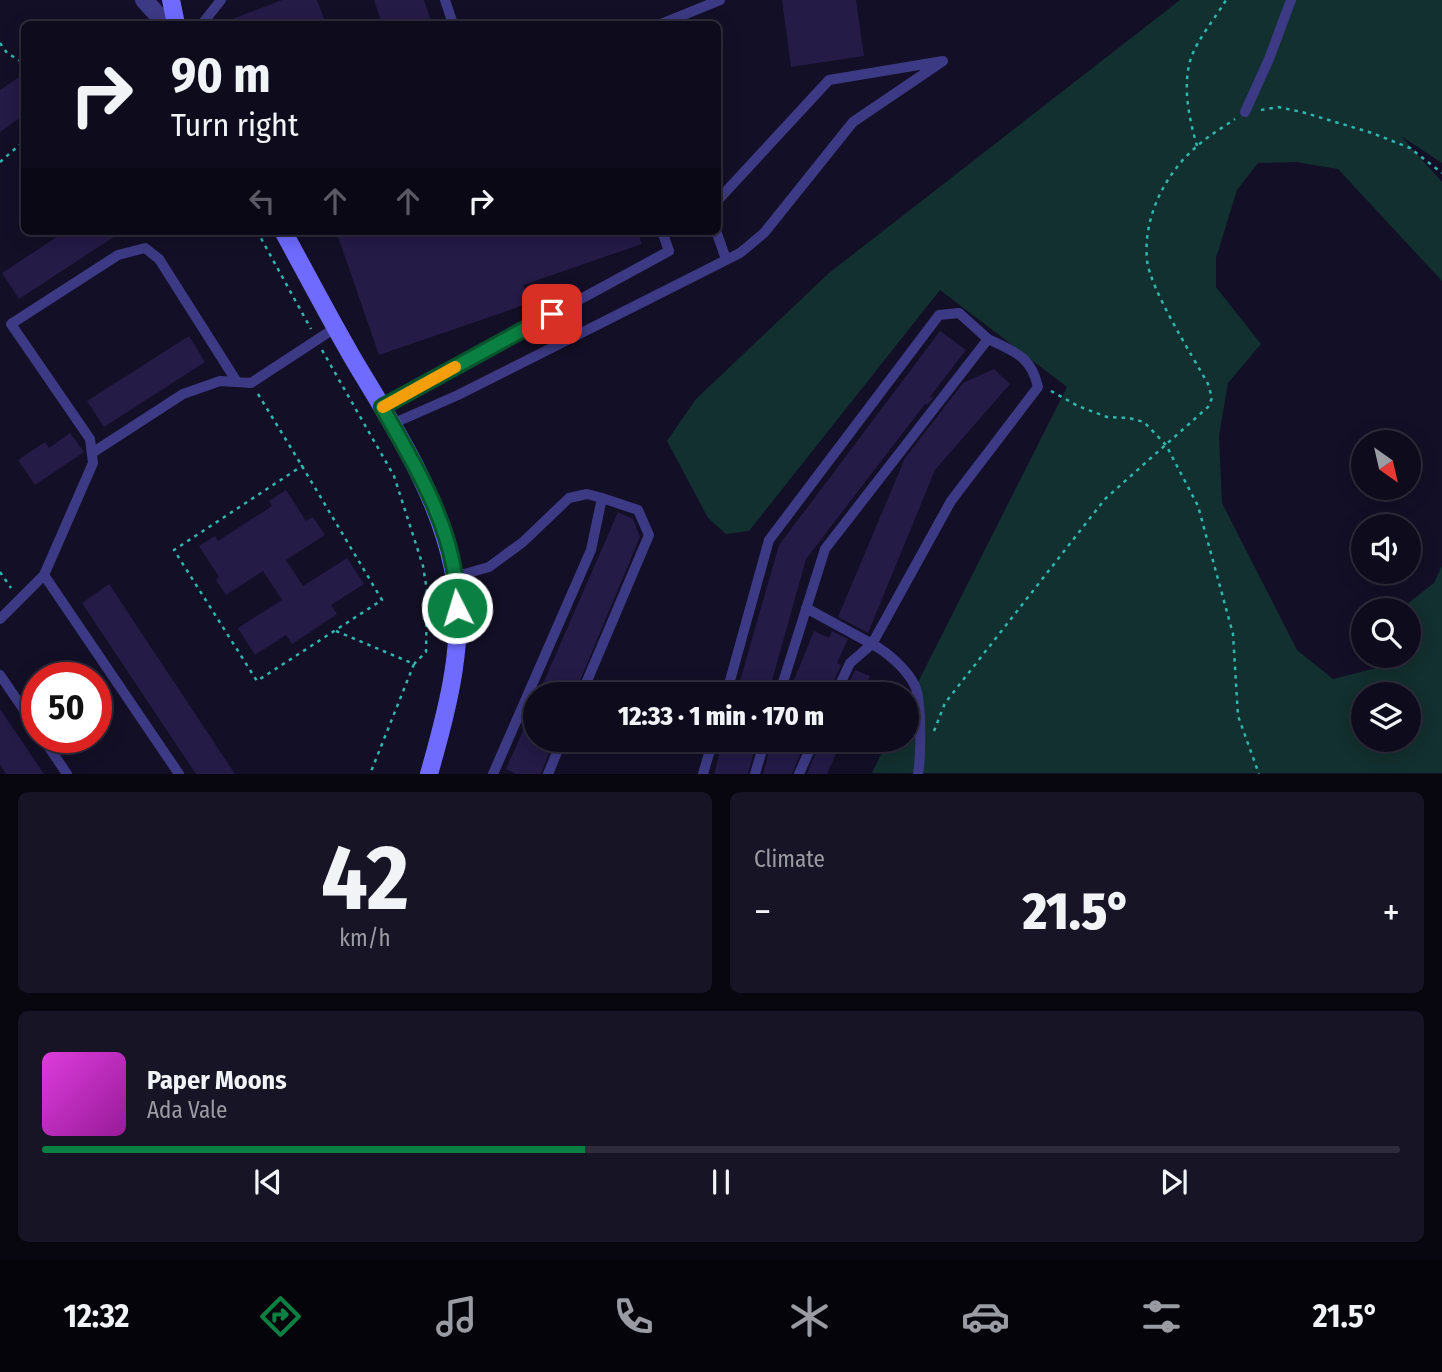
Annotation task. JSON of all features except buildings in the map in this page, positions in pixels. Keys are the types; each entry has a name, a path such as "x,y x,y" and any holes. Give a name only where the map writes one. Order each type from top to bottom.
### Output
{"main road":[{"path":"171,0 175,21"},
{"path":"285,235 335,328 392,424 425,486 443,529 454,577 457,622 453,680 429,774"}],"street":[{"path":"144,0 163,21"}],"lane":[{"path":"204,21 221,0"},
{"path":"444,0 452,21"},
{"path":"668,21 720,0"},
{"path":"1245,112 1291,0"},
{"path":"392,424 458,396 740,253 764,233 853,122 943,61 829,80 721,197"},
{"path":"382,407 669,251 663,235"},
{"path":"717,235 726,260"},
{"path":"0,619 44,575 93,463 90,439 11,324 118,255 145,248 159,260 237,382"},
{"path":"730,682 769,540 939,315 959,313 988,339 1017,353 1034,370 1038,387 951,501 872,644 850,663 841,682"},
{"path":"92,453 183,394 220,381 251,383 335,328"},
{"path":"783,682 825,549 988,339"},
{"path":"454,577 489,567 523,542 569,498 587,494 638,510 649,535 587,682"},
{"path":"493,774 591,550 602,498"},
{"path":"44,575 179,774"},
{"path":"806,608 890,654 915,686 920,728 918,774"},
{"path":"0,674 21,705"},
{"path":"548,774 557,752"},
{"path":"704,774 710,752"},
{"path":"755,774 761,752"},
{"path":"799,774 809,752"},
{"path":"53,753 67,774"}],"path":[{"path":"1197,146 1191,128 1186,88 1192,57 1226,0"},
{"path":"0,43 7,53 21,61"},
{"path":"932,737 946,703 1105,499 1209,407 1212,398 1208,384 1158,293 1147,261 1149,223 1173,170 1197,146 1245,112 1278,107 1372,133 1410,148 1442,173"},
{"path":"0,162 21,144"},
{"path":"259,235 394,476 423,566 427,591 426,652 414,664 370,774"},
{"path":"251,383 302,466 382,600 257,681 174,550 302,466"},
{"path":"1038,387 1107,417 1144,422 1166,445 1198,506 1233,634 1238,716 1259,774"},
{"path":"0,572 19,599"},
{"path":"336,631 414,664"}],"green space":[{"path":"1180,0 1442,0 1442,163 1401,136 1442,182 1442,281 1338,169 1296,162 1258,163 1237,190 1216,258 1216,287 1261,344 1228,383 1219,436 1222,503 1297,650 1333,679 1376,668 1421,668 1421,598 1415,598 1434,583 1442,566 1442,773 872,773 882,752 919,752 918,682 1067,387 940,290 749,531 726,534 708,518 667,441 696,399 829,273"}],"slow traffic":[{"path":"383,407 455,367"}],"route":[{"path":"457,608 454,569 443,529 425,486 382,407 552,314"}]}
